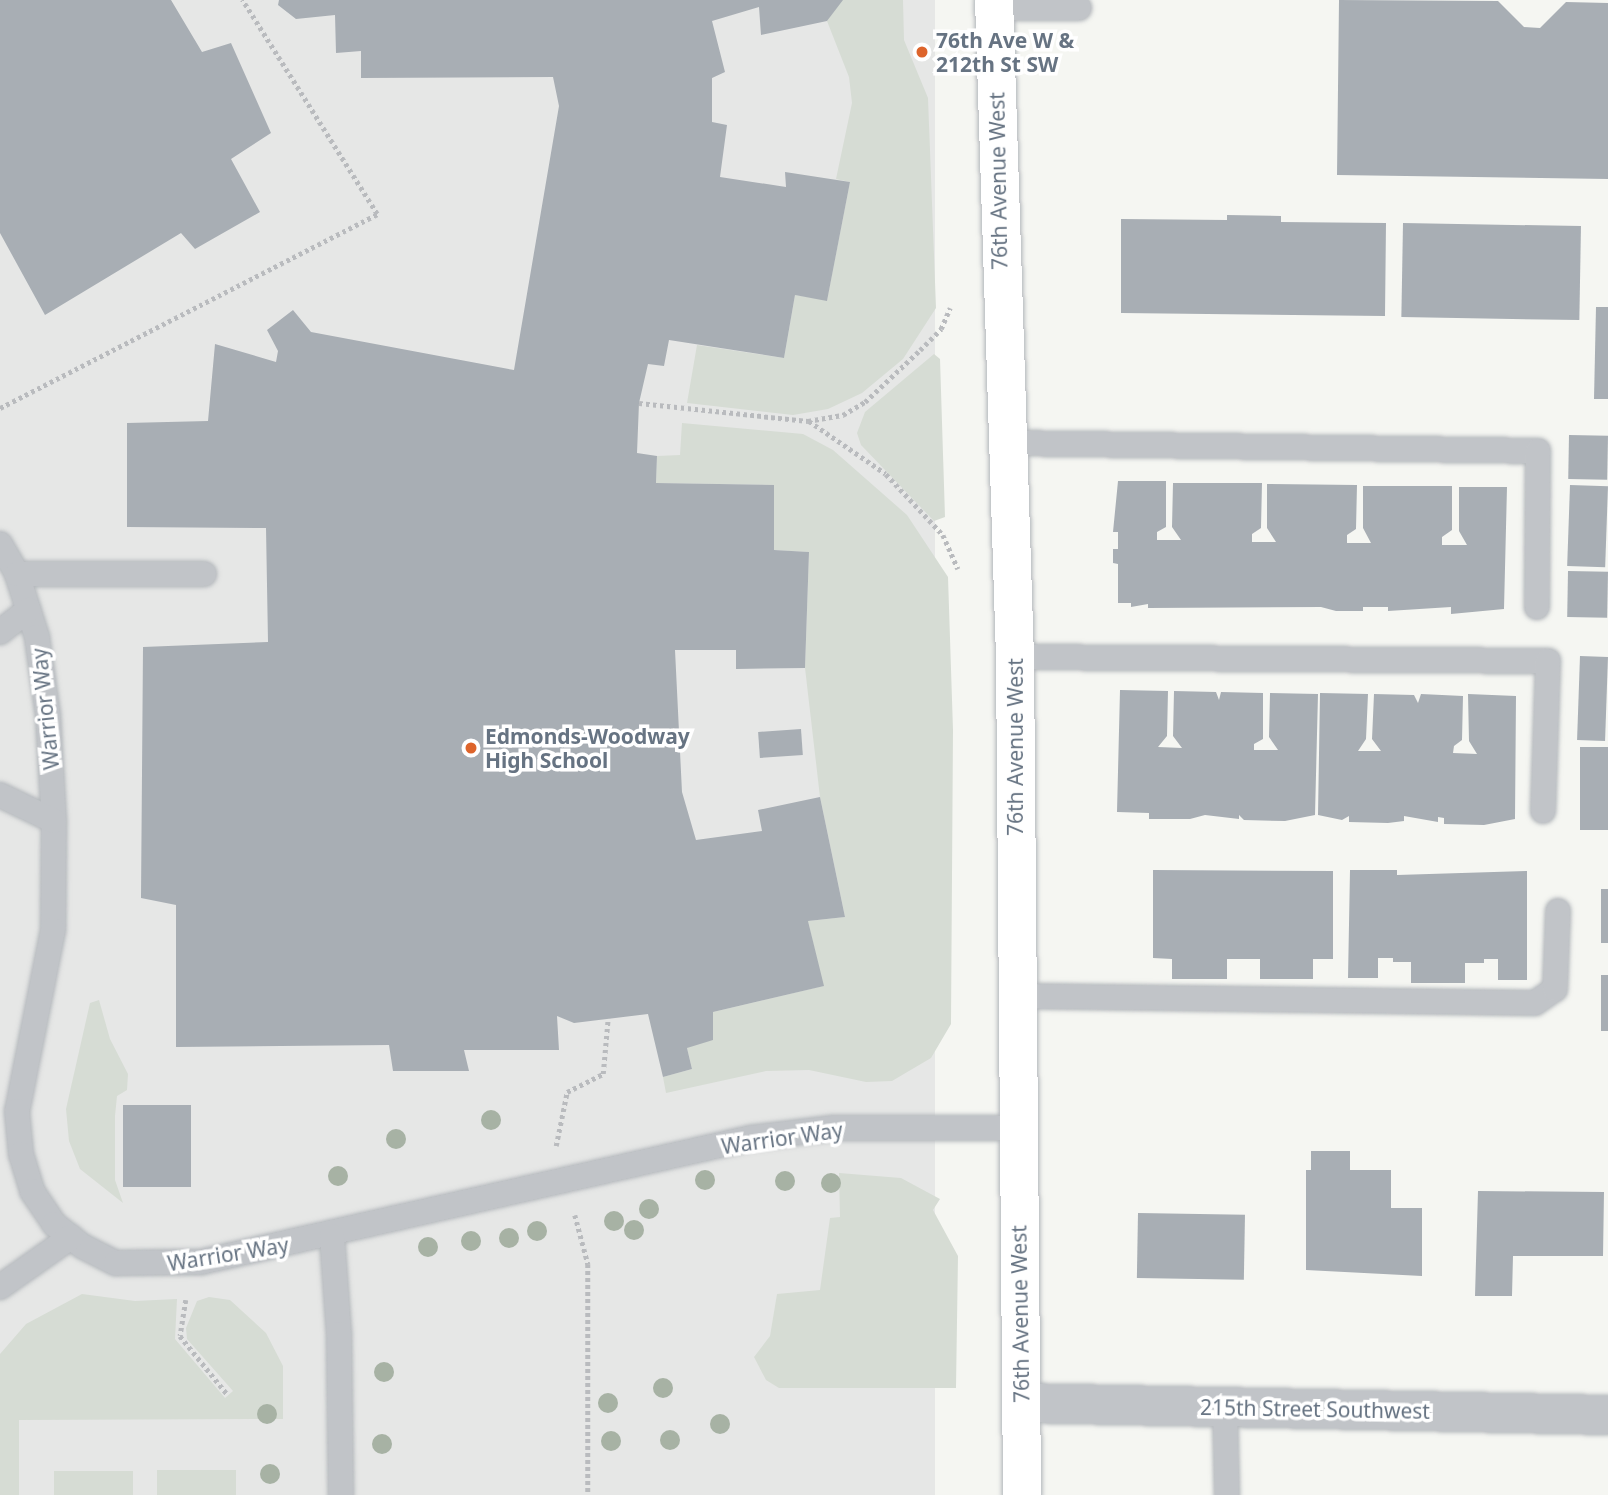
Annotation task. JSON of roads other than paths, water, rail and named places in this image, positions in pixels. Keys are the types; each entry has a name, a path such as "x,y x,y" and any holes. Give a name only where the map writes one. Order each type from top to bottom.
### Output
{"street":[{"name":"76th Avenue West","path":"994,4 1015,657 1022,1495"},
{"name":"215th Street Southwest","path":"1021,1403 1608,1415"}],"lane":[{"path":"994,4 1079,8"},
{"path":"1008,443 1538,451 1537,607"},
{"name":"Warrior Way","path":"0,544 17,574 37,637 48,715 54,821 52,930 17,1111 21,1154 32,1191 54,1224 116,1264 201,1262 332,1236 751,1138 819,1130 1018,1128"},
{"path":"17,574 204,573"},
{"path":"0,632 28,610"},
{"path":"1015,657 1548,661 1543,811"},
{"path":"0,795 54,821"},
{"path":"1017,996 1535,1003 1555,989 1558,911"},
{"path":"332,1236 339,1334 341,1495"},
{"path":"0,1287 71,1237"},
{"path":"1226,1407 1227,1495"}],"place":[{"name":"76th Ave W & 212th St SW","path":"922,52"},
{"name":"Edmonds-Woodway High School","path":"471,748"}]}
